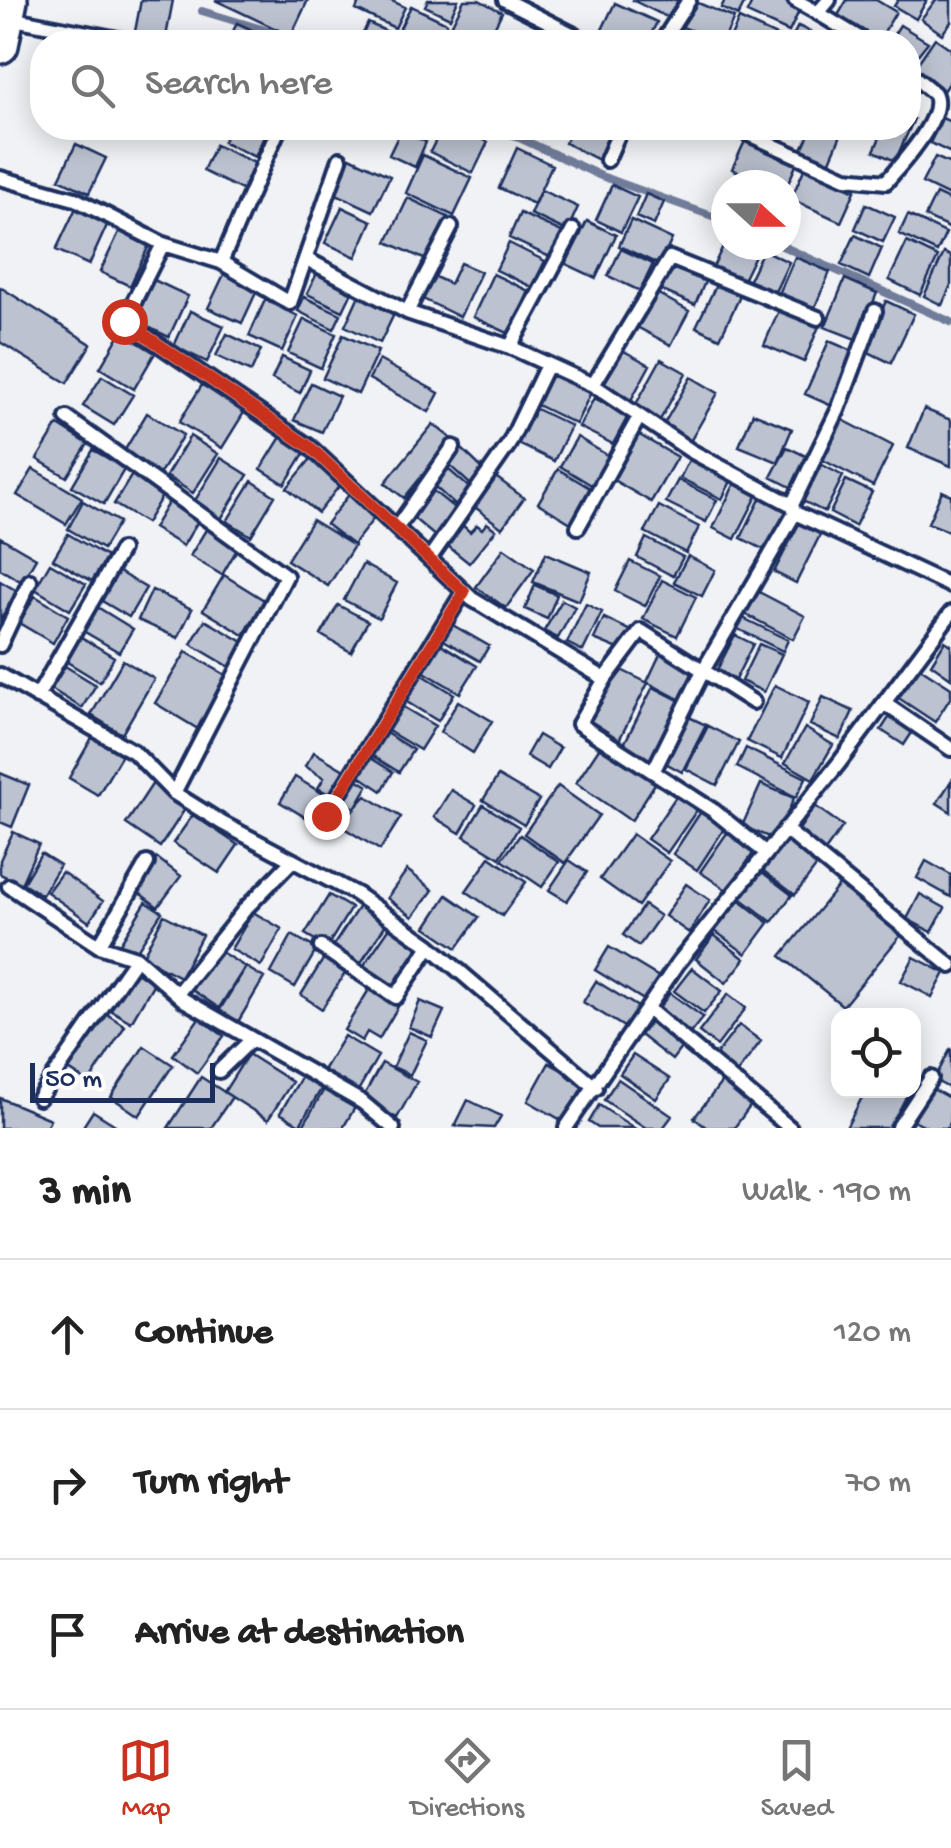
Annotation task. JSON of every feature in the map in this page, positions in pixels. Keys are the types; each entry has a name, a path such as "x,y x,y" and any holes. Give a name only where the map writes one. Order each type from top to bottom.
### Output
{"lane":[{"path":"505,0 564,30"},
{"path":"669,30 688,0"},
{"path":"795,0 846,30"},
{"path":"818,13 829,0"},
{"path":"4,21 60,30"},
{"path":"921,82 934,93 936,110 921,138"},
{"path":"221,262 274,140"},
{"path":"607,160 616,140"},
{"path":"762,140 846,178 886,182 920,140"},
{"path":"0,178 75,200 163,244 221,262 290,303 340,158"},
{"path":"407,312 451,227"},
{"path":"510,346 574,230"},
{"path":"163,244 124,321 310,447 464,592 605,680"},
{"path":"593,385 670,258 818,318"},
{"path":"308,260 407,312 510,346 593,385 638,419 794,509 951,586"},
{"path":"654,770 704,669 794,509 876,311"},
{"path":"428,559 510,444 547,365"},
{"path":"67,418 286,576 174,793"},
{"path":"578,527 638,419"},
{"path":"398,526 453,448"},
{"path":"37,697 122,550"},
{"path":"0,645 30,580"},
{"path":"326,816 464,592"},
{"path":"566,1128 648,1009 951,613"},
{"path":"753,702 641,631 579,724 654,770 766,852"},
{"path":"0,674 134,752 174,793 356,894 430,946 596,1088"},
{"path":"885,704 951,748"},
{"path":"785,829 951,966"},
{"path":"177,994 240,916 292,861"},
{"path":"100,946 147,863"},
{"path":"10,886 100,946 136,958 177,994 362,1102 393,1128"},
{"path":"321,947 396,997 430,946"},
{"path":"39,1098 136,958"},
{"path":"648,1009 790,1128"},
{"path":"219,1071 251,1040"},
{"path":"898,1128 931,1078"}],"building":[{"path":"141,0 173,0 167,30 135,30"},
{"path":"215,0 308,0 294,30 278,30"},
{"path":"360,0 390,0 405,7 395,28 356,10"},
{"path":"428,0 458,0 450,18 425,6"},
{"path":"464,0 479,0 502,12 493,30 449,30"},
{"path":"632,0 678,0 669,18"},
{"path":"691,0 734,18 728,30 690,30 679,26"},
{"path":"725,0 746,0 738,16 721,8"},
{"path":"753,0 792,0 802,5 790,30 747,13"},
{"path":"847,0 876,0 896,12 885,30 858,30 837,17"},
{"path":"898,0 927,0 916,19 894,6"},
{"path":"936,0 951,0 951,22 942,34 921,19"},
{"path":"615,3 657,22 653,30 602,30"},
{"path":"411,6 447,23 444,30 399,30"},
{"path":"739,19 763,30 734,30"},
{"path":"237,23 252,30 234,30"},
{"path":"368,23 383,30 365,30"},
{"path":"935,38 951,49 951,79 943,91 921,76 921,58"},
{"path":"942,118 951,122 951,153 930,143"},
{"path":"224,140 262,140 255,157"},
{"path":"396,140 426,142 415,167 389,155"},
{"path":"436,140 488,142 473,173 430,152"},
{"path":"566,140 608,140 599,160 565,143"},
{"path":"746,140 797,163 794,170 734,170"},
{"path":"806,140 839,140 829,163 801,151"},
{"path":"879,140 904,140 895,161 874,151"},
{"path":"76,144 106,158 89,193 59,179"},
{"path":"215,145 255,163 242,190 203,171"},
{"path":"517,148 552,165 534,204 499,188"},
{"path":"423,155 472,178 454,216 406,193"},
{"path":"350,157 390,176 373,211 334,193"},
{"path":"935,157 951,164 951,197 922,183"},
{"path":"805,167 855,191 841,222 801,204"},
{"path":"612,185 638,197 621,232 596,220"},
{"path":"541,190 578,207 567,231 530,214"},
{"path":"646,194 664,202 654,225 636,217"},
{"path":"936,194 951,201 951,229 925,217"},
{"path":"408,198 448,217 428,261 387,242"},
{"path":"866,204 895,217 883,242 855,229"},
{"path":"342,207 372,221 356,257 325,243"},
{"path":"76,208 108,223 89,265 56,250"},
{"path":"520,213 564,233 552,258 509,238"},
{"path":"908,215 946,233 937,252 899,234"},
{"path":"631,220 672,239 660,265 619,246"},
{"path":"587,221 616,235 596,278 566,264"},
{"path":"121,228 151,241 130,286 100,272"},
{"path":"855,235 882,248 869,278 841,265"},
{"path":"907,242 938,257 920,295 889,280"},
{"path":"509,243 545,261 532,287 496,270"},
{"path":"621,249 653,264 640,291 608,276"},
{"path":"944,253 951,256 951,285 942,305 924,296"},
{"path":"671,259 708,275 695,305 658,289"},
{"path":"716,260 753,260 742,282 713,267"},
{"path":"758,260 789,262 773,296 747,284"},
{"path":"794,260 830,272 814,309 779,294"},
{"path":"460,263 481,272 460,317 421,298 431,275 450,284"},
{"path":"226,270 259,286 242,323 208,308"},
{"path":"318,271 354,288 343,311 307,294"},
{"path":"493,274 529,291 510,334 473,317"},
{"path":"845,279 877,293 858,340 825,327"},
{"path":"154,280 188,296 169,337 135,321"},
{"path":"718,281 742,292 720,338 696,327"},
{"path":"0,287 91,344 67,383 0,342"},
{"path":"653,291 689,311 671,345 635,326"},
{"path":"360,293 396,310 380,343 345,326"},
{"path":"304,297 341,314 334,329 298,311"},
{"path":"265,300 298,316 282,351 249,336"},
{"path":"886,301 914,314 891,363 864,350"},
{"path":"780,308 820,324 804,362 764,345"},
{"path":"190,311 224,326 207,362 174,346"},
{"path":"304,319 336,334 321,368 288,353"},
{"path":"121,332 155,353 134,389 100,368"},
{"path":"227,334 261,350 251,372 216,356"},
{"path":"343,335 378,351 358,394 323,378"},
{"path":"829,341 855,352 832,406 805,394"},
{"path":"622,350 650,365 631,400 603,385"},
{"path":"282,357 310,370 300,393 272,379"},
{"path":"661,359 686,373 660,420 635,406"},
{"path":"379,360 439,393 429,412 369,379"},
{"path":"548,370 592,390 576,424 533,403"},
{"path":"102,376 133,395 114,425 83,406"},
{"path":"691,377 718,393 688,445 661,429"},
{"path":"311,383 339,396 322,432 294,420"},
{"path":"202,385 245,411 222,448 179,422"},
{"path":"594,398 628,416 613,444 579,427"},
{"path":"532,407 571,426 554,461 514,442"},
{"path":"924,409 951,420 951,466 908,448"},
{"path":"147,413 183,435 159,475 123,453"},
{"path":"753,413 792,429 778,462 739,446"},
{"path":"839,418 893,446 873,486 819,458"},
{"path":"433,424 452,439 404,498 385,483"},
{"path":"58,425 88,444 67,477 37,459"},
{"path":"284,432 308,447 285,484 261,469"},
{"path":"636,433 677,457 651,502 610,478"},
{"path":"190,436 218,454 193,493 166,476"},
{"path":"577,437 610,457 593,486 560,466"},
{"path":"787,447 810,458 795,489 771,477"},
{"path":"461,448 486,472 472,486 447,463"},
{"path":"93,450 125,468 104,504 72,486"},
{"path":"314,455 344,480 318,513 287,488"},
{"path":"221,458 248,475 221,519 194,502"},
{"path":"689,460 731,481 722,499 680,478"},
{"path":"817,462 843,476 825,512 799,499"},
{"path":"33,469 82,498 66,524 17,495"},
{"path":"448,469 472,490 457,507 433,485"},
{"path":"558,469 590,488 571,523 538,503"},
{"path":"133,473 165,491 146,523 114,504"},
{"path":"493,475 524,498 502,528 471,504"},
{"path":"678,480 717,500 706,522 666,502"},
{"path":"846,480 872,492 855,526 830,513"},
{"path":"252,481 275,496 251,536 227,521"},
{"path":"735,483 758,494 735,539 713,528"},
{"path":"432,490 458,511 437,538 411,516"},
{"path":"942,491 951,495 951,532 928,523"},
{"path":"351,492 378,513 353,545 326,524"},
{"path":"761,497 788,511 767,551 741,538"},
{"path":"171,498 201,516 183,546 153,528"},
{"path":"83,501 119,522 103,549 68,529"},
{"path":"659,506 699,527 686,553 645,532"},
{"path":"312,520 354,546 328,586 287,560"},
{"path":"801,520 822,531 796,583 774,572"},
{"path":"460,523 470,532 487,523 496,530 469,563 443,542"},
{"path":"207,528 239,546 222,575 190,556"},
{"path":"68,534 107,557 92,581 53,559"},
{"path":"0,537 36,558 22,582 0,569"},
{"path":"646,538 683,557 673,576 637,557"},
{"path":"504,548 534,569 506,608 476,587"},
{"path":"546,553 591,572 579,601 533,582"},
{"path":"688,556 715,570 702,596 674,582"},
{"path":"630,561 660,576 645,606 615,591"},
{"path":"50,563 86,584 70,610 35,589"},
{"path":"363,564 397,583 379,618 344,600"},
{"path":"114,569 146,588 129,617 97,598"},
{"path":"224,575 264,600 244,635 203,610"},
{"path":"662,580 696,597 677,636 643,619"},
{"path":"0,581 17,591 0,620"},
{"path":"535,585 557,595 547,619 525,609"},
{"path":"152,590 192,609 178,638 138,620"},
{"path":"757,591 805,616 793,639 745,614"},
{"path":"35,596 68,616 53,643 19,623"},
{"path":"562,600 575,607 558,638 544,631"},
{"path":"586,604 602,612 583,651 567,643"},
{"path":"94,605 133,629 119,652 80,629"},
{"path":"338,605 368,621 351,652 321,635"},
{"path":"741,617 788,640 783,651 736,628"},
{"path":"604,618 632,631 623,651 594,639"},
{"path":"205,620 245,643 230,667 191,644"},
{"path":"451,624 489,646 480,661 442,639"},
{"path":"78,635 114,657 100,682 64,660"},
{"path":"735,635 753,644 734,682 716,672"},
{"path":"945,641 951,645 951,678 931,664"},
{"path":"438,642 477,666 460,693 421,670"},
{"path":"759,644 782,654 764,692 741,681"},
{"path":"662,650 697,668 681,700 647,682"},
{"path":"186,652 229,677 198,729 155,703"},
{"path":"123,660 154,679 122,734 91,715"},
{"path":"65,666 96,685 82,708 51,689"},
{"path":"917,666 951,688 951,697 935,722 897,697"},
{"path":"615,667 648,683 619,740 585,723"},
{"path":"418,672 454,694 438,721 402,699"},
{"path":"775,685 809,702 782,758 747,741"},
{"path":"653,687 682,702 651,762 622,748"},
{"path":"823,697 853,711 840,739 810,725"},
{"path":"458,701 492,721 473,753 440,732"},
{"path":"398,704 435,726 420,750 383,728"},
{"path":"892,713 915,728 904,745 881,730"},
{"path":"685,715 706,725 682,772 662,761"},
{"path":"708,726 739,742 717,785 686,769"},
{"path":"805,728 833,745 813,779 785,763"},
{"path":"381,730 413,750 399,772 368,753"},
{"path":"538,735 560,748 548,769 526,756"},
{"path":"93,736 123,753 98,795 69,778"},
{"path":"603,742 658,779 631,821 576,783"},
{"path":"746,748 806,778 796,797 737,767"},
{"path":"314,752 349,773 334,797 318,788 324,778 305,766"},
{"path":"366,755 393,772 382,791 355,773"},
{"path":"0,773 29,785 12,827 0,822"},
{"path":"498,776 539,800 524,825 483,800"},
{"path":"295,777 325,795 310,820 280,802"},
{"path":"355,778 368,786 355,808 342,800"},
{"path":"951,781 951,812 937,803"},
{"path":"153,783 187,806 160,847 126,824"},
{"path":"761,784 794,798 776,840 742,826"},
{"path":"558,786 599,815 565,863 524,834"},
{"path":"451,790 476,805 460,833 434,817"},
{"path":"677,795 697,810 667,853 647,839"},
{"path":"366,796 401,817 380,850 339,825"},
{"path":"483,805 519,827 500,858 464,836"},
{"path":"815,806 843,826 825,851 798,831"},
{"path":"702,810 726,826 697,870 673,854"},
{"path":"193,815 238,845 219,873 173,843"},
{"path":"729,830 756,849 728,891 700,872"},
{"path":"13,832 39,844 21,884 0,874 0,860"},
{"path":"632,834 670,861 638,906 600,879"},
{"path":"520,835 559,862 542,887 502,860"},
{"path":"786,837 819,863 795,895 761,869"},
{"path":"41,853 60,865 42,895 23,883"},
{"path":"490,857 526,882 502,916 466,891"},
{"path":"157,858 181,876 158,907 134,889"},
{"path":"569,860 587,872 567,901 549,890"},
{"path":"926,861 951,875 951,897 917,878"},
{"path":"758,869 792,895 772,922 738,896"},
{"path":"407,870 433,890 413,917 387,898"},
{"path":"62,872 103,901 89,922 47,892"},
{"path":"686,884 710,900 689,933 665,916"},
{"path":"840,884 901,935 843,1006 781,956"},
{"path":"920,894 945,908 932,932 907,919"},
{"path":"329,895 351,908 327,947 305,934"},
{"path":"447,895 479,917 457,948 426,927"},
{"path":"739,900 769,923 746,954 715,931"},
{"path":"146,902 162,912 134,955 119,945"},
{"path":"644,905 660,916 639,946 623,935"},
{"path":"359,906 386,924 357,969 330,951"},
{"path":"253,912 282,929 261,966 231,949"},
{"path":"164,915 202,935 180,977 142,957"},
{"path":"390,927 419,946 392,987 362,968"},
{"path":"292,935 317,949 295,987 271,973"},
{"path":"714,935 745,959 726,983 696,959"},
{"path":"609,947 662,979 647,1002 595,970"},
{"path":"218,950 245,967 219,1008 192,990"},
{"path":"914,957 945,973 932,997 901,981"},
{"path":"324,958 346,972 322,1009 301,995"},
{"path":"246,967 264,978 235,1027 216,1016"},
{"path":"692,968 722,991 704,1013 674,991"},
{"path":"132,970 154,983 131,1022 109,1009"},
{"path":"596,981 641,1009 629,1030 583,1002"},
{"path":"370,988 399,1005 379,1039 367,1032 362,1041 344,1030"},
{"path":"670,993 703,1017 688,1036 656,1012"},
{"path":"728,994 746,1008 717,1046 699,1032"},
{"path":"420,1001 444,1011 432,1037 409,1027"},
{"path":"105,1013 125,1026 89,1083 69,1070"},
{"path":"655,1016 687,1040 672,1060 640,1035"},
{"path":"199,1018 224,1036 197,1073 173,1055"},
{"path":"739,1025 761,1041 737,1073 715,1056"},
{"path":"409,1032 427,1040 410,1075 393,1067"},
{"path":"344,1036 378,1056 355,1096 320,1075"},
{"path":"144,1046 173,1065 139,1116 111,1097"},
{"path":"951,1048 951,1089 934,1080"},
{"path":"248,1054 292,1082 268,1120 224,1092"},
{"path":"633,1055 670,1079 656,1099 620,1074"},
{"path":"382,1063 417,1082 397,1118 362,1099"},
{"path":"549,1063 585,1083 563,1121 528,1101"},
{"path":"303,1074 323,1086 300,1125 280,1113"},
{"path":"201,1077 232,1097 211,1128 168,1128"},
{"path":"618,1079 672,1116 663,1128 646,1128 604,1100"},
{"path":"724,1079 754,1101 734,1128 707,1128 694,1118"},
{"path":"326,1086 357,1104 343,1128 302,1128"},
{"path":"931,1088 951,1099 949,1128 929,1128 914,1120"},
{"path":"0,1098 50,1119 46,1128 0,1128"},
{"path":"862,1098 905,1098 890,1128 846,1128"},
{"path":"468,1100 501,1116 494,1128 455,1126"},
{"path":"599,1105 634,1128 598,1128 589,1122"},
{"path":"93,1111 120,1128 82,1128"}],"waterway":[{"path":"202,11 265,30"},
{"path":"524,140 601,176 711,216"},
{"path":"801,254 951,322"}],"route":[{"path":"124,321 310,447 464,592 326,816"}]}
